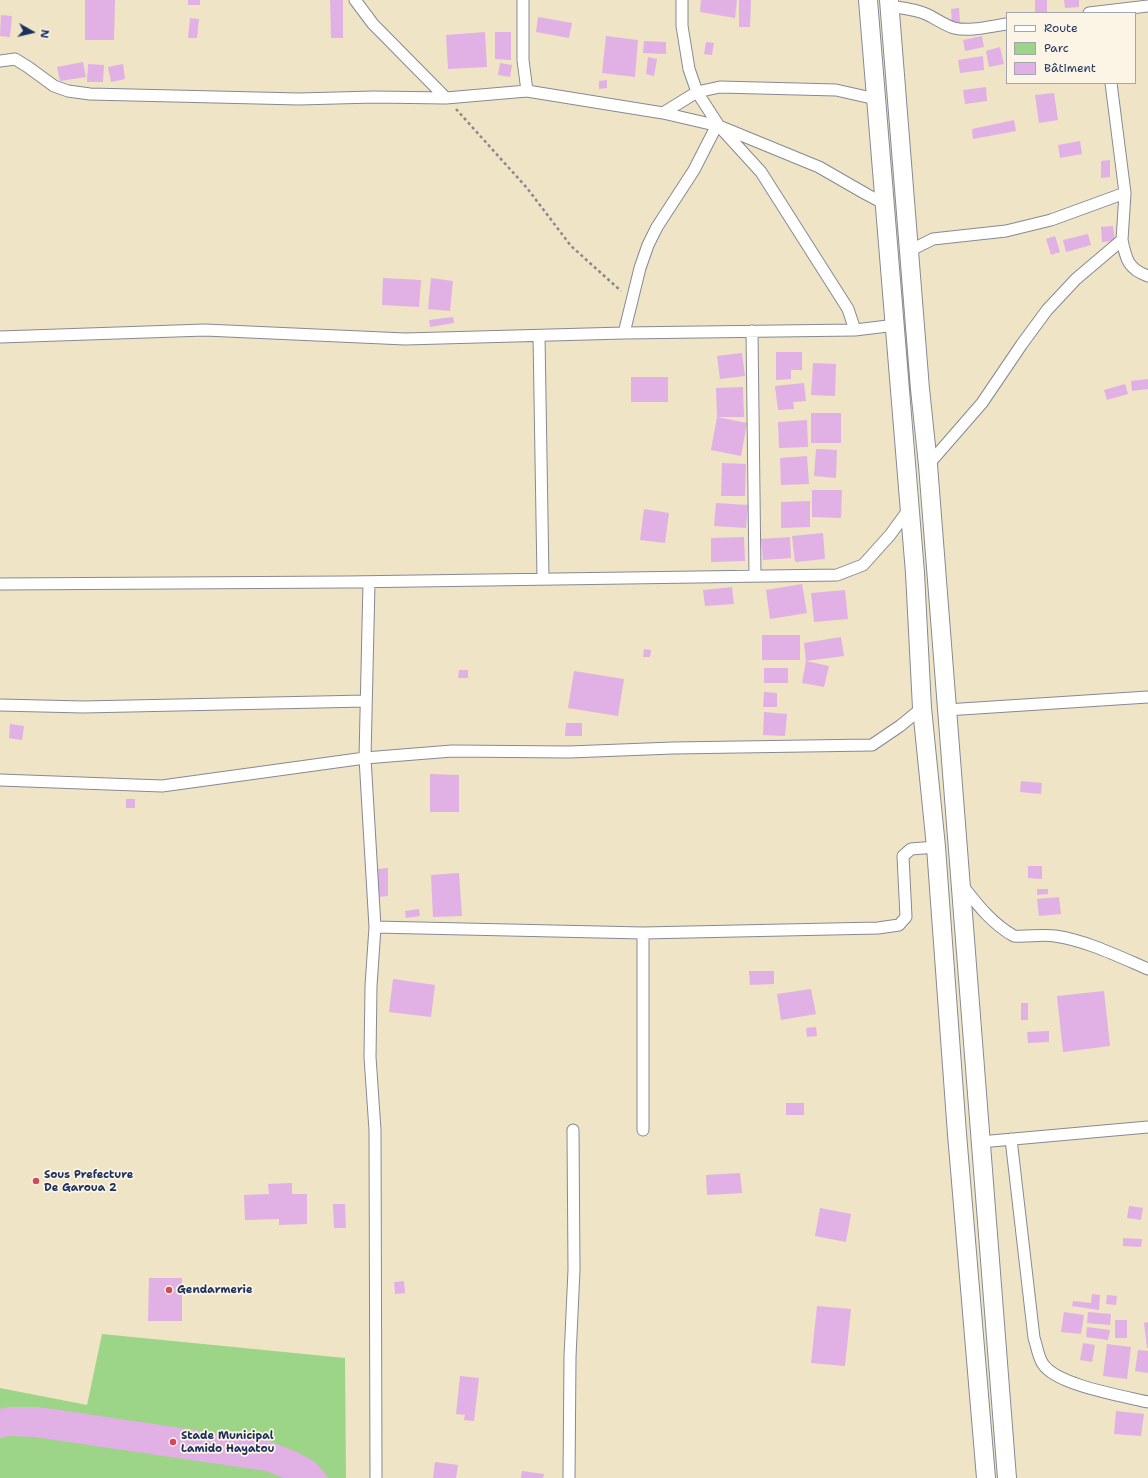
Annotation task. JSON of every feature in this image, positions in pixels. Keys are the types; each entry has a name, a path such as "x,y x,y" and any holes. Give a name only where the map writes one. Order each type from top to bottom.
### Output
{"main road":[{"path":"868,0 896,325 900,404 915,573 922,708 936,846 958,1150 986,1478"},
{"path":"889,3 920,389 928,465 1007,1478"}],"street":[{"path":"355,0 374,24 446,98"},
{"path":"523,0 523,60 527,91"},
{"path":"682,0 682,26 689,69 697,92 718,125 761,172 848,309 855,330"},
{"path":"889,3 925,14 954,28 1006,24"},
{"path":"1102,12 1148,6"},
{"path":"0,61 15,59 22,62 54,86 68,91 90,94 299,99 374,97 446,98 527,91 663,113 718,125 819,167 885,204"},
{"path":"1111,84 1125,193 1122,240 1125,256 1130,265 1137,271 1148,276"},
{"path":"663,113 697,92 720,87 836,90 876,99"},
{"path":"624,333 640,268 648,245 657,227 694,170 718,125"},
{"path":"909,251 933,239 1006,231 1051,220 1125,193"},
{"path":"928,465 982,404 1022,344 1047,310 1076,279 1122,240"},
{"path":"0,337 205,330 406,339 624,333 855,330 896,325"},
{"path":"752,331 755,575"},
{"path":"538,336 543,578"},
{"path":"0,584 369,582 543,578 837,575 863,565 890,535 909,509"},
{"path":"369,582 365,758 375,927 370,986 370,1057 375,1130 376,1478"},
{"path":"946,710 1148,697"},
{"path":"0,705 83,707 366,701"},
{"path":"0,780 162,786 365,758 452,751 569,752 673,748 872,745 900,726 922,708"},
{"path":"375,927 643,933 878,928 899,925 906,917 903,856 911,849 936,846"},
{"path":"960,882 982,911 1014,936 1053,936 1068,939 1148,968"},
{"path":"643,933 643,1130"},
{"path":"980,1142 1148,1127"},
{"path":"569,1478 570,1357 574,1270 573,1130"},
{"path":"1011,1139 1034,1338 1043,1365 1059,1378 1073,1384 1148,1402"}],"path":[{"path":"446,98 527,188 571,246 611,283 633,300"}],"green space":[{"name":"Stade Municipal Lamido Hayatou","path":"102,1334 345,1358 346,1478 0,1478 0,1388 87,1405"}],"building":[{"path":"85,0 115,0 114,40 85,40"},
{"path":"188,0 200,0 200,5 188,5"},
{"path":"330,0 343,0 343,38 331,38"},
{"path":"701,0 737,0 735,18 700,12"},
{"path":"739,0 751,0 750,27 739,27"},
{"path":"1035,0 1047,0 1047,12 1035,12"},
{"path":"1064,0 1079,0 1079,7 1065,8"},
{"path":"959,8 960,22 952,23 951,9"},
{"path":"1,15 12,16 10,37 0,36"},
{"path":"538,17 572,23 569,38 536,32"},
{"path":"190,18 199,19 197,38 188,38"},
{"path":"485,32 487,67 448,69 446,35"},
{"path":"495,32 511,32 511,60 495,59"},
{"path":"606,36 638,40 635,77 602,73"},
{"path":"982,36 984,47 965,51 963,40"},
{"path":"644,41 666,42 666,54 643,53"},
{"path":"706,42 714,43 712,55 704,54"},
{"path":"1000,47 1004,64 989,67 986,51"},
{"path":"983,56 984,70 960,73 958,60"},
{"path":"648,57 657,59 654,76 646,74"},
{"path":"83,62 86,77 60,81 57,67"},
{"path":"500,63 512,65 510,77 498,75"},
{"path":"88,64 104,65 103,82 87,82"},
{"path":"123,64 125,79 111,82 108,67"},
{"path":"607,80 607,88 599,89 599,81"},
{"path":"986,87 987,101 965,104 963,90"},
{"path":"1054,93 1058,120 1039,123 1035,95"},
{"path":"1014,120 1016,131 973,139 972,129"},
{"path":"1080,141 1082,154 1060,158 1058,145"},
{"path":"1110,160 1110,177 1101,178 1101,161"},
{"path":"1113,226 1115,241 1102,242 1101,227"},
{"path":"1088,234 1091,245 1066,252 1063,240"},
{"path":"1055,236 1060,252 1051,255 1046,239"},
{"path":"383,278 421,280 419,307 382,305"},
{"path":"431,278 453,281 450,311 428,309"},
{"path":"453,317 454,323 430,327 429,320"},
{"path":"776,352 802,352 802,370 791,370 791,379 776,380"},
{"path":"742,353 745,376 720,379 717,356"},
{"path":"813,363 836,364 835,396 811,395"},
{"path":"631,377 668,377 668,402 631,402"},
{"path":"1148,379 1148,389 1132,391 1131,381"},
{"path":"804,383 806,401 793,402 794,409 778,410 775,386"},
{"path":"1125,384 1128,394 1107,400 1104,390"},
{"path":"743,387 744,417 717,417 716,388"},
{"path":"811,413 841,413 841,443 811,443"},
{"path":"717,417 747,423 741,456 711,450"},
{"path":"807,420 808,447 779,448 778,422"},
{"path":"816,449 837,450 836,478 814,476"},
{"path":"807,456 809,484 781,485 780,458"},
{"path":"722,463 746,464 745,496 721,496"},
{"path":"812,490 842,490 841,518 812,517"},
{"path":"810,501 810,527 781,528 781,502"},
{"path":"716,503 748,505 746,528 714,526"},
{"path":"644,509 669,513 665,543 640,540"},
{"path":"823,533 825,559 795,562 792,536"},
{"path":"744,537 745,561 711,562 711,538"},
{"path":"790,537 791,558 763,560 761,539"},
{"path":"802,584 807,613 770,619 766,590"},
{"path":"732,587 734,604 705,606 703,590"},
{"path":"845,590 848,619 814,622 811,593"},
{"path":"762,635 800,635 800,660 762,660"},
{"path":"841,637 844,656 806,661 804,643"},
{"path":"644,649 651,650 650,657 643,657"},
{"path":"806,661 829,666 824,687 802,683"},
{"path":"764,668 788,668 788,683 764,683"},
{"path":"459,670 468,670 468,678 458,678"},
{"path":"574,671 624,679 618,716 568,708"},
{"path":"764,692 777,693 777,707 763,707"},
{"path":"764,712 787,714 785,736 763,735"},
{"path":"566,723 582,723 582,736 565,736"},
{"path":"10,724 24,726 22,740 9,738"},
{"path":"430,774 459,775 459,812 430,812"},
{"path":"1021,781 1042,783 1041,794 1020,792"},
{"path":"126,799 135,799 135,808 126,808"},
{"path":"1028,866 1042,866 1042,879 1028,878"},
{"path":"388,868 388,896 378,897 378,869"},
{"path":"459,873 462,916 433,917 431,875"},
{"path":"1037,889 1048,889 1048,894 1037,895"},
{"path":"1059,897 1061,914 1039,916 1037,899"},
{"path":"419,909 420,916 406,918 405,911"},
{"path":"749,971 774,971 774,984 750,985"},
{"path":"393,979 435,985 431,1017 389,1012"},
{"path":"811,989 816,1014 781,1020 777,994"},
{"path":"1104,991 1110,1046 1063,1052 1057,996"},
{"path":"1021,1003 1028,1003 1028,1020 1021,1020"},
{"path":"816,1027 817,1036 807,1037 806,1028"},
{"path":"1049,1031 1049,1042 1028,1043 1027,1032"},
{"path":"786,1103 804,1103 804,1115 786,1115"},
{"path":"740,1173 742,1193 707,1195 706,1175"},
{"path":"292,1183 292,1194 307,1194 307,1224 279,1225 279,1219 245,1220 244,1195 269,1194 268,1184"},
{"path":"333,1204 345,1204 346,1228 334,1228"},
{"path":"1129,1206 1143,1208 1141,1220 1127,1218"},
{"path":"820,1208 851,1214 846,1242 815,1236"},
{"path":"1123,1238 1142,1239 1141,1247 1123,1246"},
{"path":"149,1278 182,1278 182,1321 148,1321"},
{"path":"404,1281 405,1293 395,1294 394,1282"},
{"path":"1092,1294 1100,1295 1099,1310 1072,1306 1073,1301 1091,1303"},
{"path":"1107,1295 1117,1296 1116,1305 1106,1304"},
{"path":"817,1306 851,1309 845,1366 811,1363"},
{"path":"1064,1312 1084,1315 1081,1334 1061,1332"},
{"path":"1088,1312 1111,1314 1110,1325 1087,1323"},
{"path":"1115,1320 1127,1320 1127,1338 1115,1338"},
{"path":"1148,1322 1148,1348 1147,1348 1144,1323"},
{"path":"1087,1327 1110,1330 1108,1340 1086,1337"},
{"path":"1083,1343 1095,1345 1092,1362 1080,1360"},
{"path":"1107,1344 1131,1347 1127,1379 1103,1376"},
{"path":"1138,1350 1148,1351 1148,1373 1135,1371"},
{"path":"460,1376 479,1378 474,1421 464,1420 465,1415 456,1414"},
{"path":"8,1407 39,1407 269,1441 297,1452 315,1462 329,1478 284,1478 266,1471 34,1437 8,1436 0,1438 0,1409"},
{"path":"1116,1411 1144,1414 1141,1436 1114,1434"},
{"path":"435,1462 458,1465 456,1478 433,1478"},
{"path":"522,1471 544,1474 543,1478 521,1478"}],"place":[{"name":"Sous Prefecture De Garoua 2","path":"36,1181"},
{"name":"Gendarmerie","path":"169,1290"},
{"name":"Stade Municipal Lamido Hayatou","path":"173,1442"}]}
